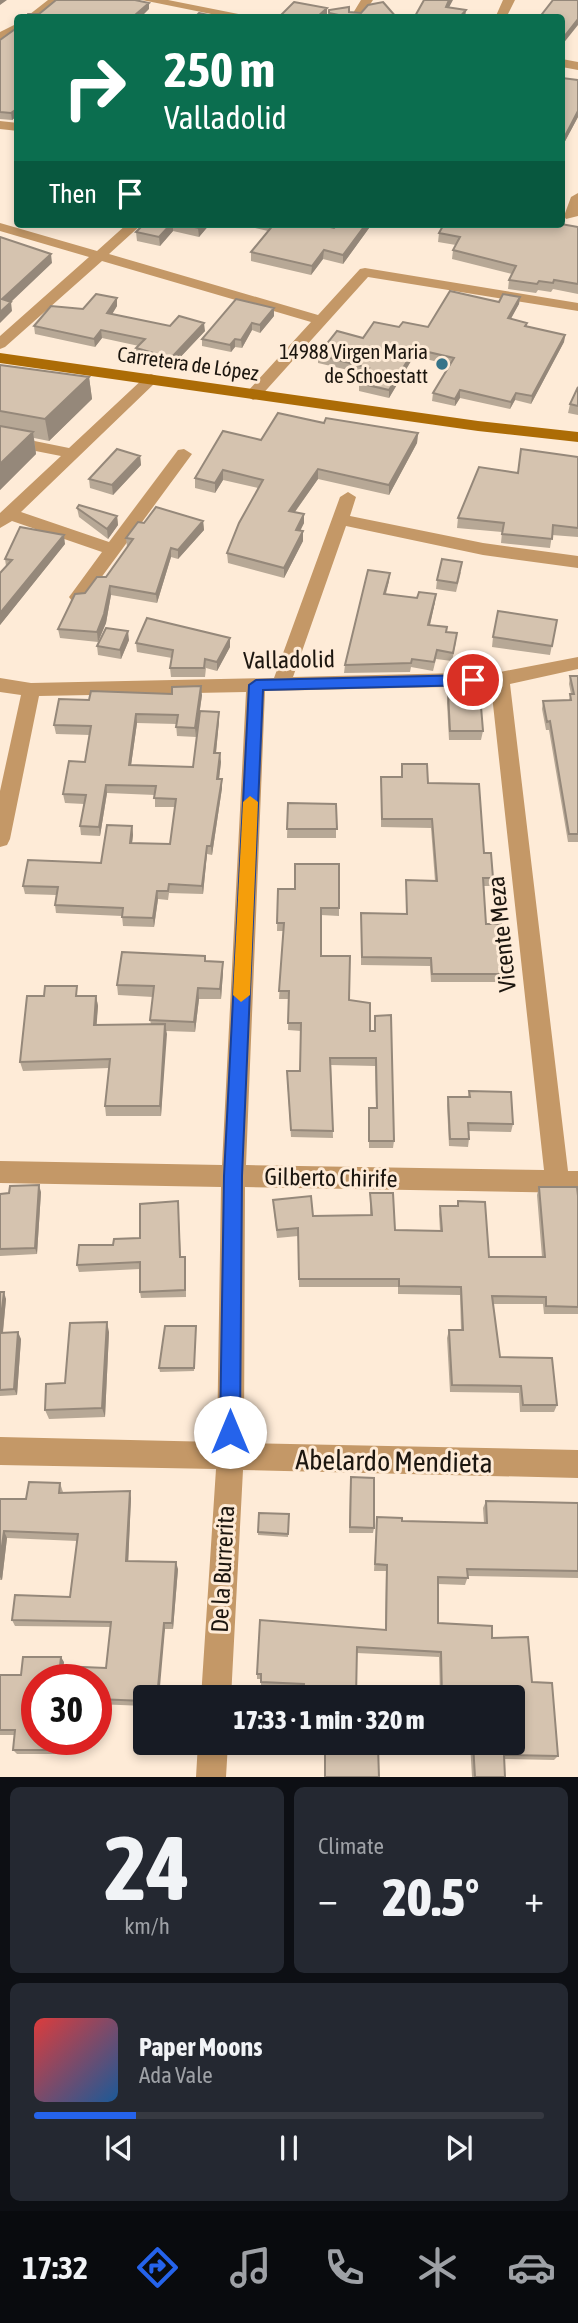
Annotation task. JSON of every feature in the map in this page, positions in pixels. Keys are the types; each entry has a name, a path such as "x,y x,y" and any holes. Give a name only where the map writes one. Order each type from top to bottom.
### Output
{"main road":[{"name":"Carretera de López","path":"0,358 478,426 578,437"}],"street":[{"path":"36,14 55,0"},
{"path":"148,0 230,14"},
{"path":"570,216 578,197"},
{"path":"0,227 321,320"},
{"path":"0,344 131,228"},
{"path":"253,395 365,272 578,307"},
{"path":"111,549 5,518 151,379"},
{"path":"0,439 71,453"},
{"path":"78,597 184,454"},
{"path":"281,684 348,497"},
{"path":"340,519 483,549 578,562"},
{"name":"Valladolid","path":"0,685 31,690 500,680 578,663"},
{"name":"Vicente Meza","path":"500,680 567,1182"},
{"name":"De la Burrerita","path":"217,1685 230,1457 233,1176 256,685"},
{"path":"0,839 31,690"},
{"name":"Gilberto Chirife","path":"0,1172 567,1182"},
{"name":"Abelardo Mendieta","path":"0,1451 578,1464"},
{"path":"211,1777 212,1755"}],"building":[{"path":"56,0 135,0 149,3 136,14 39,14"},
{"path":"424,0 449,0 446,7 466,10 462,14 416,14"},
{"path":"553,0 578,0 578,19 565,35 565,14 542,14"},
{"path":"294,2 327,8 320,14 282,14"},
{"path":"383,2 394,14 329,13 329,10 349,7 349,12 361,13 368,5"},
{"path":"14,30 14,111 11,113 0,112 0,40"},
{"path":"565,78 578,80 578,111 565,136"},
{"path":"565,225 578,227 578,284 554,280 553,283 539,281 537,284 509,280 516,266 453,250 460,237 439,233 442,228 565,228"},
{"path":"140,228 167,228 159,237 136,232"},
{"path":"271,228 363,228 343,255 324,250 312,266 251,252"},
{"path":"0,237 51,254 2,299 11,302 0,312"},
{"path":"450,291 499,302 503,294 520,297 508,318 527,323 525,326 565,335 532,396 516,393 511,402 460,390 455,399 433,393 454,358 415,349 389,390 359,383 369,368 318,355 337,331 363,338 374,322 399,327 403,322 428,327"},
{"path":"96,294 117,298 107,313 170,326 179,316 204,323 171,358 136,348 145,339 101,330 94,339 34,326 51,306 83,309"},
{"path":"236,299 274,308 260,325 252,323 241,340 235,339 230,345 202,339"},
{"path":"0,365 89,377 45,419 0,411"},
{"path":"578,387 578,406 570,404"},
{"path":"278,413 324,423 326,418 418,433 389,485 318,469 289,511 304,514 296,530 303,531 284,568 227,553 239,523 263,480 223,470 215,483 195,478 223,431 261,440"},
{"path":"0,426 33,432 0,464"},
{"path":"117,449 140,456 112,485 89,479"},
{"path":"521,449 578,457 578,528 553,525 552,539 502,534 504,523 458,518 479,467 518,473"},
{"path":"79,505 117,516 107,529 77,508"},
{"path":"156,507 203,521 178,550 171,548 156,594 110,586 97,632 58,629 75,594 85,593 97,577 106,577 133,539 126,538 138,522 144,523"},
{"path":"20,527 64,535 0,613 0,573 12,560 5,559"},
{"path":"442,559 462,562 457,583 437,580"},
{"path":"368,570 390,573 384,594 417,598 419,592 436,594 428,625 447,627 446,632 457,633 453,653 437,650 434,662 412,659 411,663 345,665"},
{"path":"498,611 557,620 552,646 493,637"},
{"path":"147,618 230,638 217,662 205,659 204,668 170,668 173,650 136,643"},
{"path":"106,628 128,631 120,650 97,646"},
{"path":"570,676 578,676 578,834 569,834 550,721 547,722 543,701 571,700 570,694 574,694"},
{"path":"201,686 195,728 176,727 178,715 136,714 129,765 193,767 200,711 219,712 214,753 220,753 217,779 222,779 211,846 207,846 202,886 169,884 168,891 157,891 153,918 122,917 123,908 55,905 58,887 23,886 28,860 101,863 107,825 132,826 130,843 170,844 176,799 154,798 156,786 106,785 99,827 80,826 86,795 63,794 69,761 85,762 91,726 54,725 59,699 89,700 91,691 172,694 172,687"},
{"path":"448,693 480,694 483,731 450,731"},
{"path":"402,764 427,764 428,783 479,784 484,853 491,853 493,878 483,878 486,924 501,924 503,948 508,948 510,974 432,974 431,958 362,957 361,913 407,914 406,880 437,881 432,819 382,819 381,777 402,777"},
{"path":"288,803 336,804 337,829 287,829"},
{"path":"295,864 339,864 339,908 321,908 321,956 350,956 349,1000 370,1003 370,1031 375,1031 375,1016 391,1015 394,1141 369,1141 369,1108 377,1108 376,1058 330,1058 333,1131 291,1130 287,1071 300,1071 301,1023 288,1023 289,991 279,991 284,923 277,923 278,889 295,889"},
{"path":"122,952 205,956 205,961 223,962 220,989 198,988 194,1022 150,1020 154,986 117,985"},
{"path":"45,986 77,986 76,996 96,996 94,1025 165,1024 160,1106 105,1106 110,1059 20,1062 27,996 44,996"},
{"path":"469,1091 511,1092 513,1124 468,1123 469,1139 450,1139 448,1097 470,1097"},
{"path":"39,1185 35,1248 0,1249 0,1194 9,1193 10,1186"},
{"path":"539,1187 577,1187 578,1307 546,1306 546,1297 492,1296 500,1357 552,1358 557,1405 523,1405 521,1386 452,1385 449,1330 463,1330 461,1287 399,1286 399,1279 299,1279 298,1228 277,1230 273,1200 311,1196 313,1216 372,1215 370,1193 393,1193 395,1230 442,1231 440,1206 458,1206 458,1201 485,1202 489,1257 545,1257"},
{"path":"178,1201 180,1257 185,1257 185,1290 140,1292 140,1262 77,1265 79,1245 113,1245 114,1239 140,1238 140,1204"},
{"path":"0,1292 4,1292 0,1325"},
{"path":"107,1322 102,1408 45,1410 46,1384 65,1383 70,1323"},
{"path":"165,1326 196,1326 194,1368 159,1368"},
{"path":"18,1332 14,1389 0,1390 0,1333"},
{"path":"351,1477 374,1478 374,1528 350,1527"},
{"path":"29,1482 60,1483 59,1493 130,1491 126,1561 176,1562 172,1623 164,1623 158,1685 133,1685 133,1701 112,1700 112,1664 106,1664 111,1622 12,1620 15,1595 70,1597 78,1534 4,1531 0,1561 0,1499 26,1499"},
{"path":"486,1501 578,1503 578,1571 467,1569 468,1578 438,1577 438,1623 492,1626 492,1638 528,1637 532,1682 552,1683 558,1756 504,1755 525,1755 525,1685 442,1685 441,1652 357,1647 356,1685 261,1682 261,1674 257,1674 260,1620 386,1630 387,1565 375,1564 377,1517 402,1518 402,1521 487,1523"},
{"path":"259,1513 289,1514 288,1534 258,1532"},
{"path":"23,1657 61,1657 60,1664 22,1664"},
{"path":"0,1675 21,1675 21,1750 13,1750 15,1730 0,1730"},
{"path":"325,1755 378,1755 379,1777 325,1777"},
{"path":"474,1755 504,1755 505,1777 475,1777"}],"slow traffic":[{"path":"241,995 250,802"}],"place":[{"name":"14988 Virgen Maria de Schoestatt","path":"442,364"}],"route":[{"path":"230,1432 233,1176 256,685 473,680"}]}
